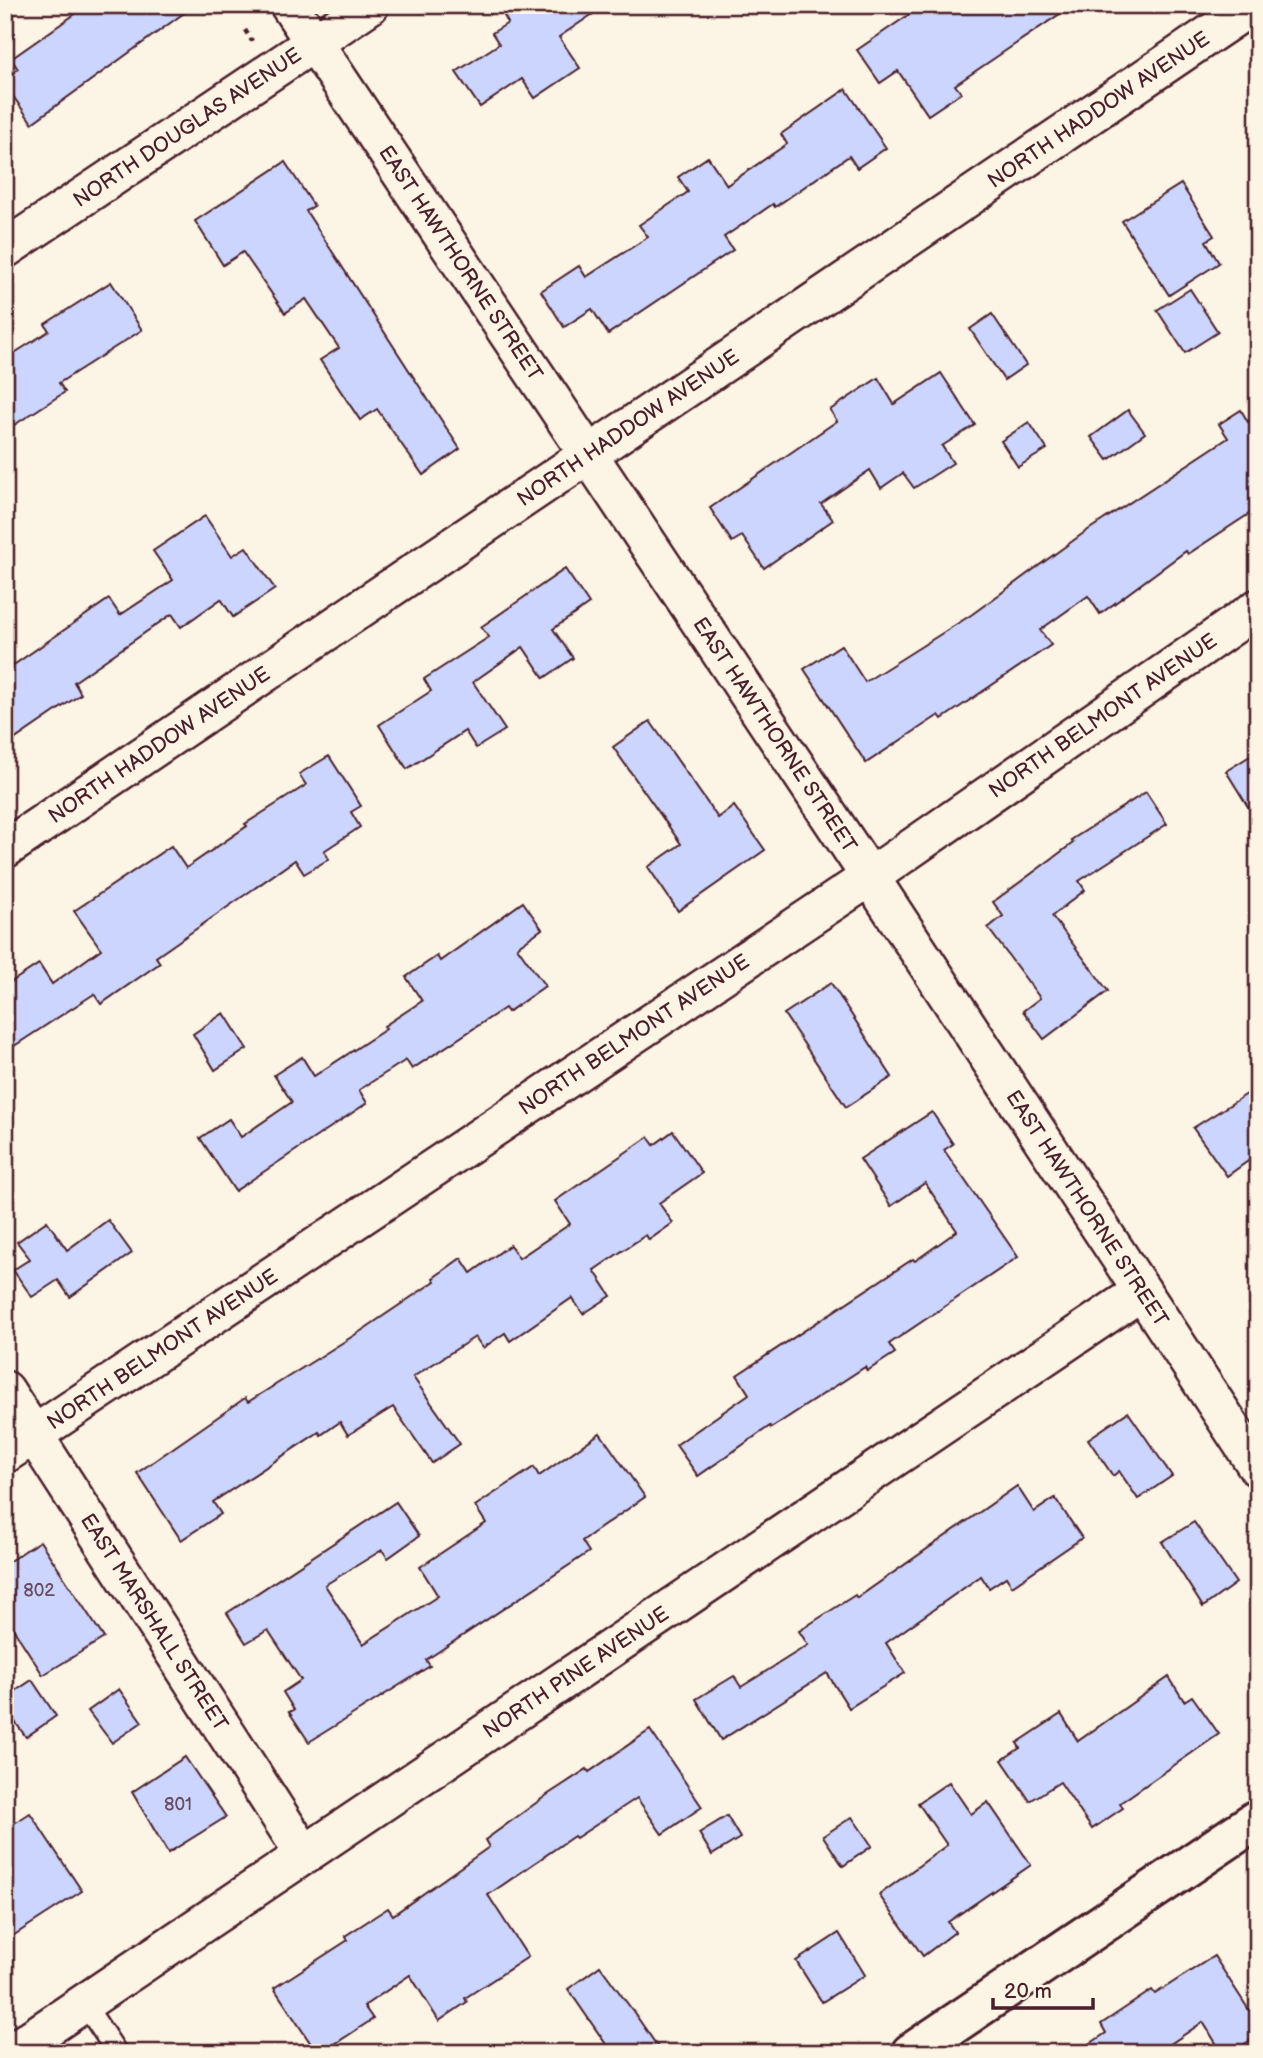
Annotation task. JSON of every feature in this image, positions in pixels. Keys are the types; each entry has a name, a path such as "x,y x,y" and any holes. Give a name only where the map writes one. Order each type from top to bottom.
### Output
{"main road":[{"path":"911,2053 1258,1819"}],"street":[{"name":"EAST HAWTHORNE STREET","path":"289,5 870,877 1258,1468"},
{"name":"NORTH DOUGLAS AVENUE","path":"5,249 370,5"},
{"name":"NORTH HADDOW AVENUE","path":"5,849 1253,5"},
{"name":"NORTH BELMONT AVENUE","path":"5,1454 870,877 1258,608"},
{"name":"NORTH PINE AVENUE","path":"10,2053 1142,1291"},
{"name":"EAST MARSHALL STREET","path":"5,1390 304,1854"}],"lane":[{"path":"84,2003 117,2053"}],"building":[{"path":"88,5 195,5 32,123 5,85 5,78 18,69 11,59"},
{"path":"516,5 606,5 559,37 580,68 535,98 522,79 480,107 456,72 499,44 492,33 508,23 503,14"},
{"path":"923,5 1073,5 955,85 961,93 928,115 898,71 880,83 857,50"},
{"path":"846,89 886,148 857,168 849,156 775,207 773,204 724,237 733,250 608,334 592,309 564,327 541,291 579,266 586,277 648,237 639,225 688,192 678,177 708,157 727,185 787,144 781,134"},
{"path":"285,162 314,206 306,211 460,449 423,475 377,409 360,420 320,360 339,348 306,299 285,313 243,252 223,265 195,221"},
{"path":"1181,184 1214,236 1206,241 1219,263 1169,295 1122,221"},
{"path":"111,282 142,330 59,383 65,392 5,431 5,359 49,331 45,324"},
{"path":"1190,289 1218,332 1185,353 1157,310"},
{"path":"992,314 1026,365 1004,380 970,329"},
{"path":"941,373 975,425 942,446 953,463 914,488 903,473 881,488 870,470 821,504 833,520 764,568 742,536 732,542 710,508 837,421 830,410 878,378 894,404"},
{"path":"1128,410 1145,433 1108,460 1091,437"},
{"path":"1241,410 1248,422 1258,416 1258,508 1188,554 1186,551 1100,614 1088,596 1040,630 1051,645 942,719 939,715 866,763 804,669 841,645 865,682 971,615 1085,532 1228,438 1219,424"},
{"path":"1029,422 1047,449 1018,467 1001,441"},
{"path":"205,516 232,556 246,547 275,589 233,617 221,599 181,627 172,614 74,682 81,694 5,746 5,671 109,599 120,615 173,580 153,551"},
{"path":"565,569 589,604 553,629 573,658 544,678 523,647 473,682 505,730 476,748 465,731 407,769 379,725 431,691 424,679 489,637 481,627"},
{"path":"650,721 718,818 734,806 765,850 678,911 648,867 681,844 613,747"},
{"path":"1258,751 1258,823 1226,771"},
{"path":"329,756 361,806 351,812 360,827 324,851 329,859 304,874 295,860 156,957 160,963 101,1004 94,994 5,1052 5,986 39,964 52,984 101,949 74,911 171,846 186,868 247,826 245,824 306,785 299,774"},
{"path":"1146,792 1167,824 1079,881 1085,890 1052,916 1108,991 1044,1039 1023,1011 1040,998 988,928 1003,916 993,902 1073,843 1071,840"},
{"path":"523,902 542,929 517,947 545,986 508,1012 505,1008 412,1069 406,1060 359,1090 367,1103 235,1191 200,1138 229,1119 241,1137 292,1102 274,1075 302,1057 314,1076 386,1029 384,1026 422,1001 406,977 437,956 440,961"},
{"path":"831,983 892,1077 846,1107 784,1014"},
{"path":"224,1013 247,1049 215,1070 193,1034"},
{"path":"1258,1087 1258,1154 1227,1176 1193,1128"},
{"path":"932,1112 953,1144 944,1150 1018,1257 889,1344 895,1353 867,1371 865,1367 771,1428 770,1426 698,1476 676,1445 749,1394 737,1375 957,1231 925,1183 891,1206 860,1159"},
{"path":"673,1131 702,1173 659,1203 673,1223 649,1240 646,1235 594,1270 611,1296 583,1314 572,1298 510,1341 505,1333 483,1348 475,1337 413,1377 460,1444 432,1463 393,1407 348,1435 340,1422 321,1435 319,1432 213,1502 221,1514 181,1540 137,1473 245,1398 248,1402 361,1331 435,1281 433,1278 461,1258 471,1273 510,1245 519,1258 570,1224 555,1201 648,1137 654,1145"},
{"path":"108,1220 132,1253 70,1297 58,1280 32,1297 13,1270 30,1259 17,1242 47,1221 67,1250"},
{"path":"1128,1412 1172,1476 1138,1499 1119,1471 1113,1476 1088,1439"},
{"path":"600,1433 645,1497 582,1541 589,1552 426,1660 430,1666 309,1742 289,1712 294,1710 283,1692 301,1680 268,1630 246,1643 227,1613 396,1502 419,1536 388,1558 382,1550 325,1585 363,1644 438,1596 420,1567 486,1523 475,1506 534,1467 539,1476"},
{"path":"1017,1486 1034,1512 1055,1498 1082,1538 1012,1586 1006,1577 989,1588 981,1576 886,1643 905,1673 849,1708 827,1673 721,1740 696,1699 734,1676 741,1687 808,1645 799,1631 855,1595 857,1598"},
{"path":"1194,1522 1236,1583 1203,1607 1162,1542"},
{"path":"40,1541 104,1638 43,1675 5,1616 5,1564"},
{"path":"1169,1677 1184,1701 1192,1696 1219,1734 1120,1803 1123,1808 1092,1829 1060,1782 1030,1801 1002,1760 1020,1748 1017,1743 1061,1714 1078,1741"},
{"path":"32,1680 56,1716 26,1737 5,1708 5,1698"},
{"path":"119,1689 142,1722 112,1743 88,1711"},
{"path":"650,1730 702,1807 662,1834 637,1798 576,1838 574,1836 488,1895 528,1957 465,1998 467,2002 439,2021 410,1975 364,2006 373,2019 317,2053 274,1988 348,1940 345,1936 388,1908 393,1915 489,1847 485,1840 547,1795 587,1769 589,1772"},
{"path":"185,1757 226,1817 168,1853 132,1792"},
{"path":"949,1782 971,1814 988,1802 1031,1865 948,1922 955,1932 923,1956 879,1895 947,1845 918,1803"},
{"path":"30,1813 82,1891 5,1941 5,1829"},
{"path":"727,1816 740,1838 712,1855 699,1833"},
{"path":"852,1817 872,1846 843,1866 823,1836"},
{"path":"839,1933 865,1975 822,2002 796,1961"},
{"path":"1214,1956 1258,2024 1258,2035 1231,2053 1222,2053 1203,2022 1157,2053 1076,2053 1106,2033 1101,2024 1152,1990 1155,1994"},
{"path":"600,1966 662,2053 612,2053 568,1989"}]}
